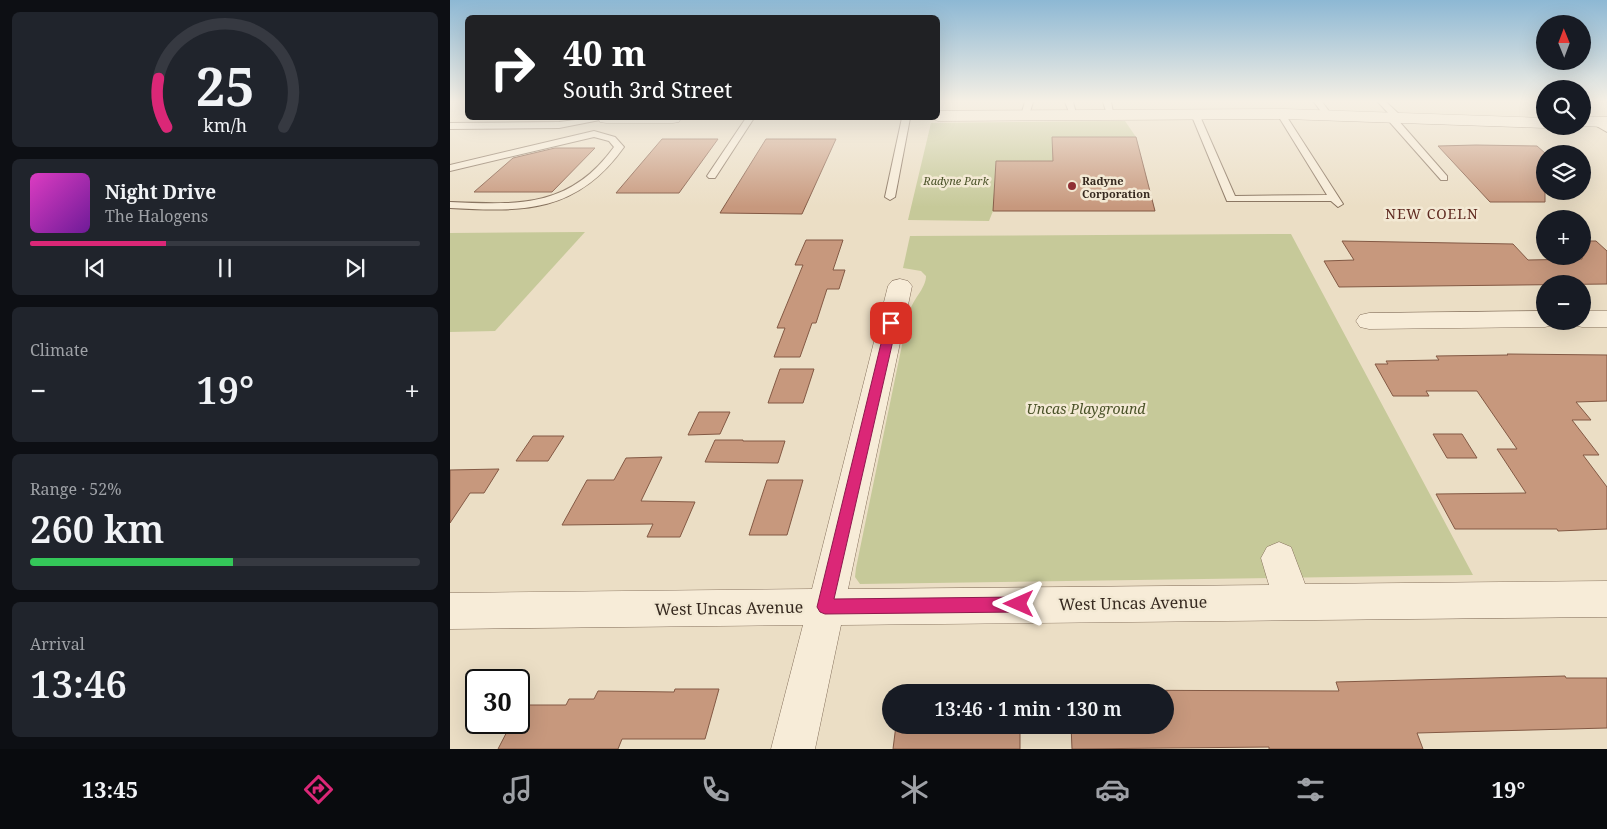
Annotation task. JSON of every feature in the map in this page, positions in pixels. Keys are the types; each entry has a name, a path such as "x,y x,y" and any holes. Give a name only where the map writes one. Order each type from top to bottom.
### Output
{"street":[{"path":"793,749 900,286"},
{"path":"1370,321 1536,319"},
{"path":"1591,319 1607,319"},
{"path":"1279,558 1292,602"},
{"name":"West Uncas Avenue","path":"450,611 1607,599"}],"lane":[{"path":"450,168 581,137"},
{"path":"450,206 535,203 569,195 583,187 619,147 612,139 605,137"},
{"path":"712,176 738,137"},
{"path":"890,197 902,137"},
{"path":"1205,137 1231,199 1336,202 1295,137"},
{"path":"1410,137 1444,178"}],"green space":[{"name":"Radyne Park","path":"928,137 1136,137 1052,137 1053,161 996,161 993,211 989,221 908,220"},
{"path":"585,232 495,331 450,332 450,233"},
{"name":"Uncas Playground","path":"1291,234 1473,575 860,584 855,577 856,568 908,316 926,276 921,271 903,268 910,236"}],"building":[{"name":"Radyne Corporation","path":"1052,137 1136,137 1155,211 993,211 996,161 1053,161"},
{"path":"662,139 718,139 679,193 616,193"},
{"path":"766,139 836,139 802,214 720,213"},
{"path":"1438,146 1536,146 1536,200 1545,200 1545,202 1490,202"},
{"path":"555,148 595,148 552,192 474,192 513,158"},
{"path":"806,240 843,240 833,270 845,270 839,289 827,289 816,323 812,323 800,357 774,357 785,328 777,328 803,265 795,265"},
{"path":"1342,241 1513,244 1528,260 1536,260 1536,265 1591,265 1591,241 1596,241 1607,251 1607,284 1591,284 1591,275 1536,275 1536,285 1339,287 1324,261 1354,260"},
{"path":"1507,354 1607,355 1607,401 1576,402 1591,420 1572,420 1599,455 1583,455 1607,487 1607,529 1558,531 1557,529 1455,529 1436,494 1526,493 1497,449 1517,449 1477,391 1426,391 1429,396 1393,396 1375,364 1388,364 1386,361 1439,360 1436,356"},
{"path":"780,369 814,369 803,403 768,403"},
{"path":"699,412 730,412 720,434 688,435"},
{"path":"1433,434 1462,434 1477,458 1447,458"},
{"path":"533,436 564,436 548,461 516,461"},
{"path":"715,440 785,441 778,463 705,462"},
{"path":"662,457 641,501 695,502 680,537 647,537 653,524 562,525 587,480 614,480 626,458"},
{"path":"499,469 484,493 470,493 450,523 450,470"},
{"path":"767,480 803,480 787,535 749,535"},
{"path":"1565,676 1566,678 1607,678 1607,728 1417,733 1423,749 1269,749 1269,747 1072,749 1071,734 1174,734 1174,690 1339,691 1336,682"},
{"path":"675,689 719,689 705,739 622,739 618,749 498,749 506,734 530,734 530,705 566,705 569,699 594,699 598,691 674,692"},
{"path":"895,734 1020,734 1020,749 893,749"}],"place":[{"name":"Radyne Corporation","path":"1072,186"}],"district":[{"name":"NEW COELN","path":"1432,213"}],"route":[{"path":"891,323 825,607 1019,604"}]}
